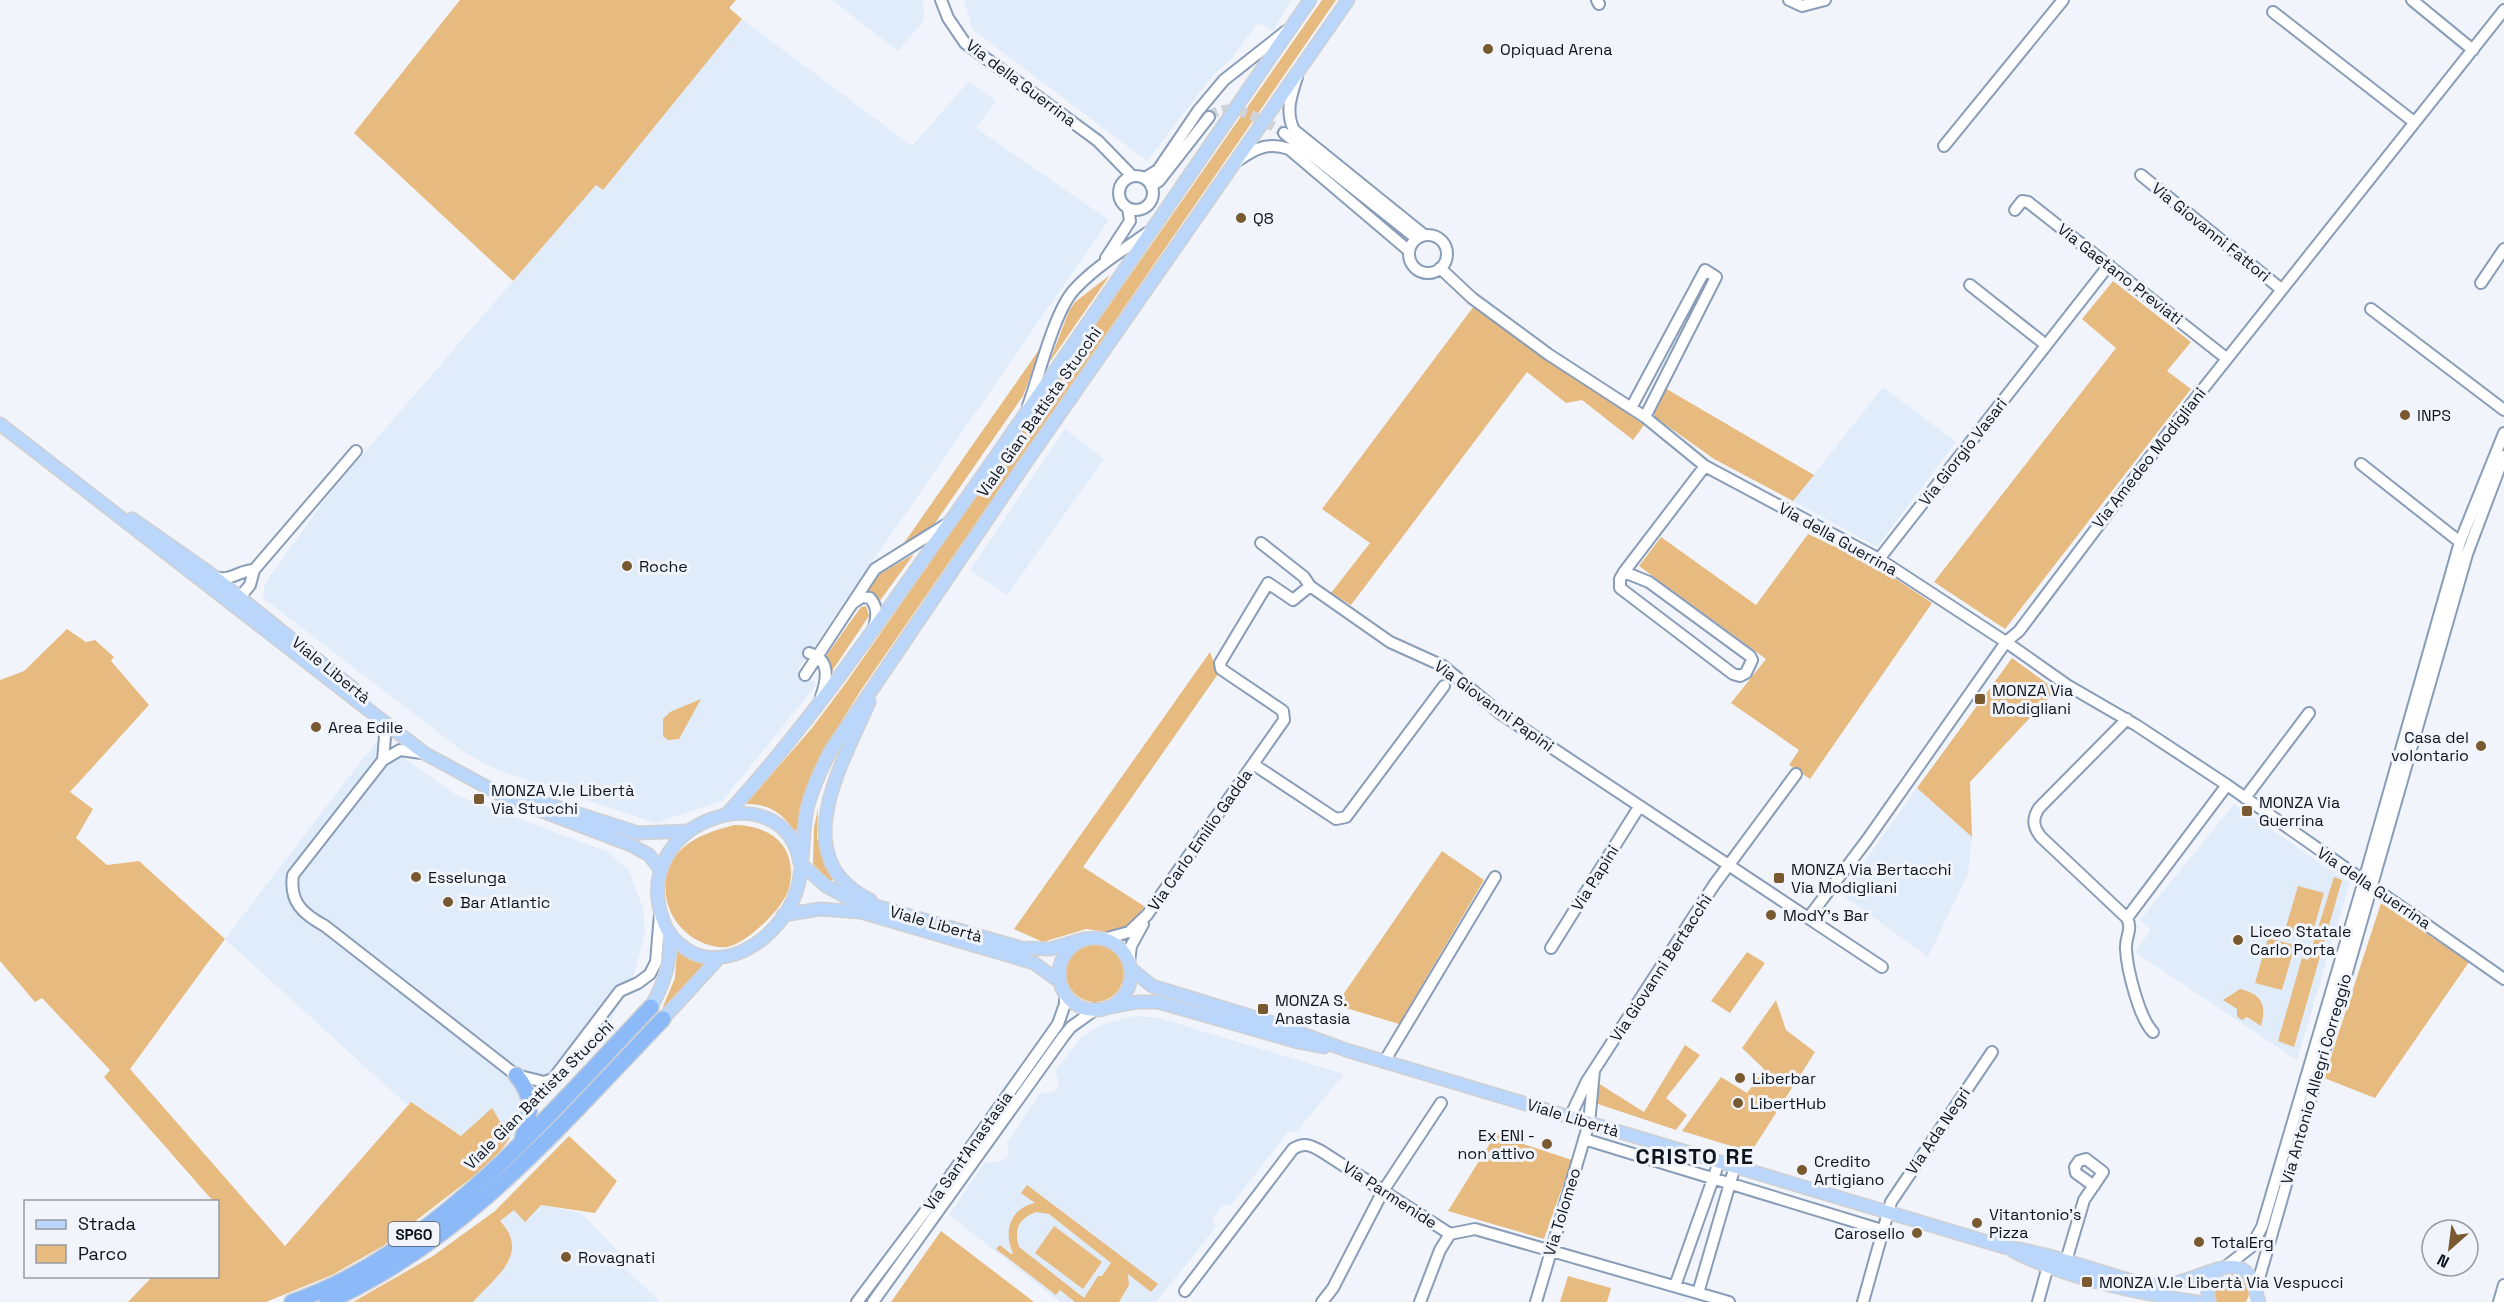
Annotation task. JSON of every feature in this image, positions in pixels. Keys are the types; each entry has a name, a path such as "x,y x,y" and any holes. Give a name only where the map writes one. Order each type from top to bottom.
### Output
{"highway":[{"name":"Viale Gian Battista Stucchi","path":"292,1302 382,1257 484,1178 521,1143 651,1007"},
{"name":"Viale Gian Battista Stucchi","path":"327,1302 383,1274 416,1253 498,1189 663,1019"},
{"path":"516,1075 527,1089 531,1110 521,1143"}],"main road":[{"name":"Viale Gian Battista Stucchi","path":"726,815 816,706 873,629 1025,414 1310,0"},
{"name":"Viale Gian Battista Stucchi","path":"669,933 691,952 718,959 742,953 767,934 783,915 796,894 807,811 820,770 882,671 1348,0"},
{"path":"0,424 94,496"},
{"name":"Viale Libertà","path":"94,496 140,524 215,577 423,743 466,769 525,797 630,831 650,834 689,831"},
{"name":"Viale Libertà","path":"94,496 424,753 465,778 514,801 631,845 649,855 659,868"},
{"path":"882,671 838,776 825,813 824,831 830,859 845,882 863,896 899,912"},
{"name":"Viale Gian Battista Stucchi","path":"651,1007 662,988 669,967 669,933 657,898 659,868 670,848 689,831 726,815 753,814 780,824 794,841 800,863"},
{"name":"Viale Libertà","path":"800,863 836,893 1021,948 1050,950 1084,939"},
{"name":"Viale Libertà","path":"783,915 820,909 861,912 1029,962 1042,968 1062,988"},
{"path":"1084,939 1104,939 1119,948 1129,965 1130,981 1117,1002 1101,1009 1079,1005 1062,988 1059,968 1063,957 1071,946 1084,939"},
{"name":"Viale Gian Battista Stucchi","path":"663,1019 718,959"},
{"name":"Viale Libertà","path":"1129,965 1142,980 1159,988 1276,1024 1384,1062 2004,1247 2048,1266 2164,1300 2197,1302"},
{"name":"Viale Libertà","path":"1101,1009 1137,1002 1158,1002 1298,1042 1346,1050"},
{"name":"Viale Libertà","path":"2004,1247 2030,1250 2155,1285 2180,1283 2223,1268"},
{"path":"2209,1302 2207,1285 2212,1275 2223,1268 2235,1267 2245,1271 2252,1279 2256,1296"}],"street":[{"name":"Via della Guerrina","path":"941,0 948,18 965,43 1098,141 1132,176"},
{"path":"1789,0 1802,6 1825,0"},
{"path":"1944,146 2063,0"},
{"path":"2412,0 2473,50"},
{"name":"Via Amedeo Modigliani","path":"1809,917 1867,840 2006,642 2019,631 2094,529 2226,358 2504,10"},
{"path":"2273,12 2414,122"},
{"path":"1113,158 1120,201 1128,208 1140,210 1149,203 1148,182 1198,111 1224,80 1291,27"},
{"path":"1298,73 1290,101 1290,121 1294,130 1420,236"},
{"path":"1119,186 1132,176 1148,182 1159,181 1209,117"},
{"path":"1236,162 1263,146 1276,145 1289,149 1408,250 1411,264 1415,269 1428,273 1440,268 1447,257 1444,244 1435,236 1420,236 1284,133"},
{"name":"Via Giovanni Fattori","path":"2141,175 2282,289"},
{"name":"Via Gaetano Previati","path":"2015,210 2022,201 2028,202 2226,358"},
{"path":"1104,262 1130,221 1128,208"},
{"path":"1025,414 1063,306 1073,291 1104,262 1152,230"},
{"path":"1408,250 1420,236"},
{"path":"2481,283 2504,249"},
{"name":"Via Giorgio Vasari","path":"1879,559 2109,265"},
{"name":"Via della Guerrina","path":"1440,268 1472,298 1548,354 1645,417 1705,466 1879,559 2067,685 2127,719 2227,785 2367,885 2504,978"},
{"path":"1631,408 1705,270 1716,276 1645,417"},
{"path":"1970,285 2046,345"},
{"path":"2371,309 2504,411"},
{"name":"Via Antonio Allegri Correggio","path":"2256,1296 2460,542 2504,433"},
{"path":"240,597 250,585 254,570 356,451"},
{"name":"Via Antonio Allegri Correggio","path":"2223,1268 2251,1247 2262,1227 2467,554 2504,456"},
{"path":"2361,464 2460,542"},
{"path":"1624,572 1649,582 1750,656 1752,660 1746,673 1740,676 1733,674 1620,588 1620,579 1624,572 1705,466"},
{"path":"805,675 813,654 837,627 875,569 948,524"},
{"name":"Via Giovanni Papini","path":"1261,543 1304,577 1310,586 1390,642 1443,666 1501,714 1730,866"},
{"path":"215,577 233,578 247,570 254,570"},
{"name":"Via Carlo Emilio Gadda","path":"1129,965 1131,946 1147,915 1284,720 1283,711 1221,669 1220,663 1268,583 1293,600 1310,586"},
{"path":"853,603 862,597 870,598 874,602 876,618 873,629"},
{"path":"823,633 837,627"},
{"path":"813,654 827,672 816,706"},
{"name":"Via Carlo Emilio Gadda","path":"1253,764 1323,812 1336,819 1346,817 1444,686"},
{"path":"2245,798 2309,713"},
{"path":"2127,719 2039,808 2034,815 2033,824 2041,837 2127,918 2131,929 2125,947 2142,1017 2153,1032"},
{"path":"381,721 385,737 383,760"},
{"path":"424,753 405,749 383,760 293,875 292,896 301,911 325,926 516,1075 544,1082 553,1079 620,991 638,983 650,974 656,962 660,910"},
{"name":"Via Giovanni Bertacchi","path":"1570,1117 1582,1090 1714,885 1796,774"},
{"path":"2127,918 2227,785"},
{"name":"Via Papini","path":"1551,948 1639,807"},
{"path":"1730,866 1882,967"},
{"path":"1384,1062 1495,877"},
{"name":"Via Carlo Emilio Gadda","path":"1104,939 1129,932 1147,915"},
{"name":"Via Sant'Anastasia","path":"857,1302 924,1213 1058,1024 1064,1010 1062,988"},
{"name":"Via Sant'Anastasia","path":"873,1302 1067,1032 1101,1009"},
{"name":"Via Ada Negri","path":"1863,1302 1887,1212 1896,1194 1992,1052"},
{"name":"Via Giovanni Bertacchi","path":"1590,1123 1594,1071"},
{"path":"1322,1302 1333,1288 1383,1191 1441,1103"},
{"name":"Via Tolomeo","path":"1536,1302 1590,1123"},
{"name":"Viale Libertà","path":"1584,1139 1882,1230"},
{"name":"Via Parmenide","path":"1185,1291 1293,1149 1309,1144 1450,1234 1475,1229 1726,1302"},
{"path":"1675,1286 1719,1162"},
{"path":"1698,1293 1735,1166"},
{"path":"2066,1261 2084,1200 2094,1186"},
{"path":"1420,1302 1440,1250 1450,1234"},
{"path":"2038,1302 2048,1266"},
{"path":"2499,1302 2504,1285"}],"shaded area":[{"path":"832,0 923,0 924,20 898,51"},
{"path":"964,0 1291,0 1273,31 1258,23 1230,60 1214,74 1147,161 972,29"},
{"path":"742,19 912,146 969,81 996,101 976,128 1109,220 798,669 817,684 723,800 655,823 497,770 465,753 263,598 265,583 332,490 596,185 603,190"},
{"path":"1883,387 1956,442 1877,547 1793,501"},
{"path":"1065,429 1104,459 1007,595 970,570"},
{"path":"378,739 456,795 608,852 629,871 643,908 645,933 633,977 609,1024 575,1068 510,1138 492,1108 462,1136 412,1102 407,1105 225,939"},
{"path":"1917,788 1972,837 1968,874 1928,957 1840,893"},
{"name":"Liceo Statale Carlo Porta","path":"2234,804 2350,883 2297,1060 2135,952 2151,930 2140,920"},
{"path":"1135,1016 1159,1018 1344,1074 1297,1131 1288,1132 1231,1205 1223,1205 1212,1220 1216,1227 1156,1302 1060,1302 949,1215 984,1163 1002,1161 1009,1155 1007,1143 1040,1093 1053,1092 1059,1084 1055,1071 1081,1038 1100,1025"},
{"name":"Rovagnati","path":"541,1205 581,1213 618,1251 628,1271 660,1302 473,1302 508,1263 507,1229 500,1221 514,1210"}],"green space":[{"path":"460,0 736,0 729,8 742,19 603,190 596,185 513,281 354,133"},
{"path":"1322,0 1336,0 861,690 839,725 814,774 796,832 775,811 755,804 746,804 812,728 848,680"},
{"path":"1110,275 1049,363 1069,311 1075,302"},
{"path":"2113,281 2191,342 2167,371 2191,389 2005,629 1934,582 2116,348 2082,319"},
{"path":"1474,306 1644,425 1633,440 1582,400 1566,403 1527,372 1351,605 1331,593 1370,543 1322,509"},
{"path":"1041,347 1023,396 933,526 904,543"},
{"path":"1665,388 1814,475 1793,501 1714,459 1655,417 1654,411"},
{"path":"1808,534 1875,565 1932,603 1810,779 1789,765 1799,750 1731,703 1766,659 1639,566 1661,537 1756,605"},
{"path":"914,554 879,602 875,596 865,592 880,574"},
{"path":"866,606 869,616 832,671 826,656 861,607"},
{"path":"67,629 86,642 95,640 114,657 111,661 149,705 70,792 93,809 76,838 107,865 139,861 225,939 130,1069 285,1246 411,1102 461,1136 492,1108 510,1138 492,1162 383,1246 332,1275 266,1302 128,1302 151,1278 219,1278 219,1200 212,1200 104,1077 110,1070 42,998 35,1002 0,961 0,680 24,671"},
{"path":"1210,652 1218,674 1083,867 1144,906 1136,920 1124,930 1109,932 1086,929 1043,942 1014,929"},
{"path":"2012,658 2056,690 1970,782 1972,837 1917,788"},
{"path":"701,699 679,739 668,740 663,736 663,719 670,712"},
{"path":"818,808 817,838 835,880 829,880 813,864 814,828"},
{"path":"734,825 760,829 779,841 790,861 791,874 786,896 764,924 735,944 717,947 697,940 680,926 668,904 666,880 675,857 684,847 701,836"},
{"path":"1442,851 1484,880 1399,1024 1336,1005"},
{"path":"2334,877 2342,880 2294,1047 2278,1041 2302,958 2308,960"},
{"path":"2298,886 2324,893 2311,938 2285,930"},
{"path":"2381,903 2469,962 2375,1098 2324,1078"},
{"path":"2268,938 2295,945 2282,990 2255,983"},
{"path":"1095,944 1111,949 1119,957 1124,973 1119,989 1111,997 1095,1002 1079,997 1071,989 1066,973 1071,957 1079,949"},
{"path":"677,951 704,964 662,1009 675,978"},
{"path":"1747,952 1765,963 1730,1013 1711,1001"},
{"path":"2240,989 2258,997 2261,1002 2263,1019 2261,1026 2247,1017 2242,1020 2237,1016 2237,1009 2223,1000"},
{"path":"1776,1000 1786,1030 1815,1052 1751,1152 1682,1131 1721,1077 1747,1093 1764,1069 1742,1048"},
{"path":"1685,1045 1700,1055 1666,1098 1687,1115 1676,1130 1598,1104 1598,1083 1644,1112"},
{"path":"1497,1132 1520,1143 1572,1160 1544,1239 1448,1211"},
{"path":"569,1136 617,1181 595,1213 541,1205 525,1222 514,1210 500,1221 509,1233 512,1244 511,1255 499,1274 473,1302 353,1302 433,1256 495,1211"},
{"path":"1027,1185 1158,1284 1151,1292 1128,1274 1129,1285 1119,1302 1075,1302 1060,1290 1056,1295 996,1249 1000,1245 1011,1254 1013,1253 1009,1229 1014,1215 1026,1206 1035,1203 1021,1193","holes":["1036,1212 1049,1214 1111,1263 1102,1276 1098,1276 1084,1298 1019,1247 1017,1230 1021,1221"]},
{"path":"1054,1226 1102,1262 1083,1289 1035,1253"},
{"path":"941,1231 1034,1302 891,1302"},
{"path":"2231,1274 2241,1277 2247,1284 2249,1292 2246,1302 2217,1302 2215,1299 2214,1293 2218,1280"},
{"path":"1568,1276 1611,1288 1607,1302 1560,1302"}],"tunnel":[{"path":"1209,117 1217,111 1237,110 1284,133"}],"place":[{"name":"Opiquad Arena","path":"1488,49"},
{"name":"Q8","path":"1241,218"},
{"name":"INPS","path":"2405,415"},
{"name":"Roche","path":"627,566"},
{"name":"MONZA Via Modigliani","path":"1980,699"},
{"name":"Area Edile","path":"316,727"},
{"name":"Casa del volontario","path":"2481,746"},
{"name":"MONZA V.le Libertà Via Stucchi","path":"479,799"},
{"name":"MONZA Via Guerrina","path":"2247,811"},
{"name":"Esselunga","path":"416,877"},
{"name":"MONZA Via Bertacchi Via Modigliani","path":"1779,878"},
{"name":"Bar Atlantic","path":"448,902"},
{"name":"ModY's Bar","path":"1771,915"},
{"name":"Liceo Statale Carlo Porta","path":"2238,940"},
{"name":"MONZA S. Anastasia","path":"1263,1009"},
{"name":"Liberbar","path":"1740,1078"},
{"name":"LibertHub","path":"1738,1103"},
{"name":"Ex ENI - non attivo","path":"1547,1144"},
{"name":"Credito Artigiano","path":"1802,1170"},
{"name":"Vitantonio's Pizza","path":"1977,1223"},
{"name":"Carosello","path":"1917,1233"},
{"name":"TotalErg","path":"2199,1242"},
{"name":"Rovagnati","path":"566,1257"},
{"name":"MONZA V.le Libertà Via Vespucci","path":"2087,1282"}],"district":[{"name":"CRISTO RE","path":"1695,1156"}]}
